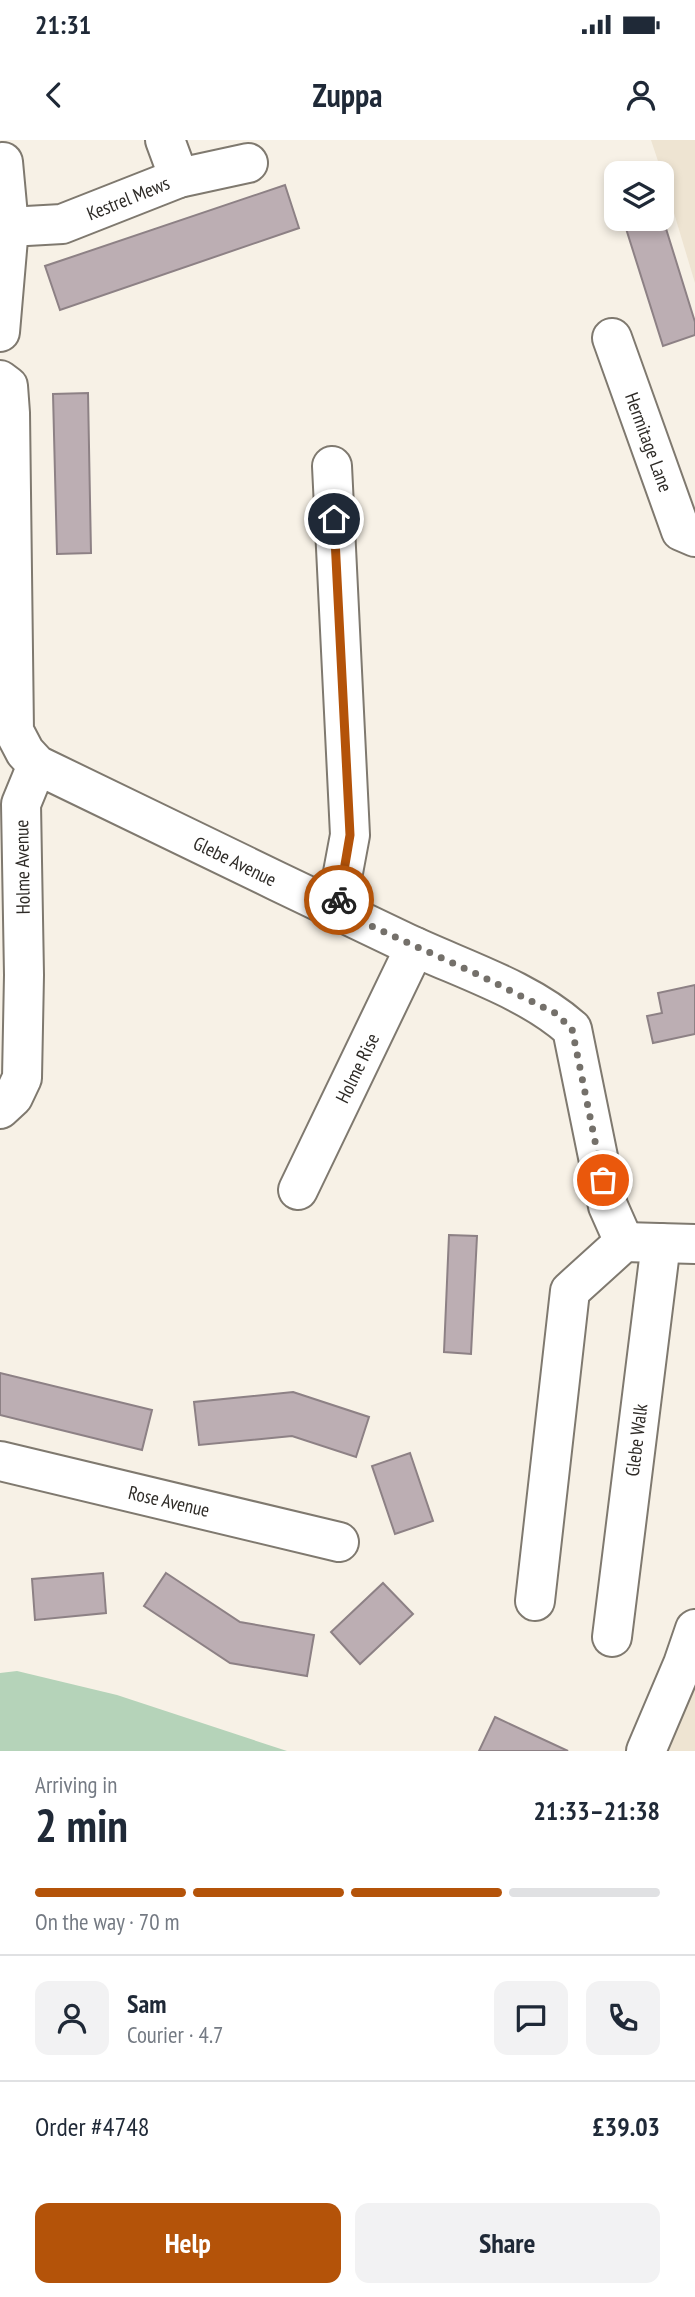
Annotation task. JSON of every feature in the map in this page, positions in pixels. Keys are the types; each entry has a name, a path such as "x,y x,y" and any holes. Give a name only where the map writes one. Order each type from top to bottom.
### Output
{"street":[{"path":"165,140 179,178"},
{"path":"0,332 9,227 3,162"},
{"name":"Kestrel Mews","path":"9,227 62,224 179,178 248,163"},
{"name":"Hermitage Lane","path":"612,338 681,531 695,537"},
{"path":"0,380 8,386 10,413 14,731 24,752 37,765"},
{"path":"331,466 350,835 336,910"},
{"name":"Glebe Avenue","path":"37,765 555,1013 572,1029 608,1206 660,1243"},
{"name":"Holme Avenue","path":"0,1109 13,1097 22,1078 24,975 21,804 37,765"},
{"name":"Holme Rise","path":"298,1189 415,947"},
{"path":"535,1601 570,1291 660,1243"},
{"name":"Glebe Walk","path":"612,1637 660,1243"},
{"name":"Rose Avenue","path":"0,1461 339,1542"},
{"path":"646,1751 695,1629"}],"shaded area":[{"path":"651,140 695,140 695,283 674,213 674,161 658,161"},
{"path":"695,1657 695,1751 655,1751"}],"green space":[{"path":"17,1671 117,1695 287,1751 0,1751 0,1673"}],"building":[{"path":"285,185 299,228 60,310 45,266"},
{"path":"627,231 667,231 695,322 695,335 663,346"},
{"path":"88,393 91,553 57,554 53,394"},
{"path":"695,985 695,1034 653,1043 647,1016 662,1013 658,993"},
{"path":"449,1235 477,1236 471,1354 444,1352"},
{"path":"0,1373 152,1410 142,1450 0,1415"},
{"path":"293,1392 369,1417 356,1457 292,1436 199,1445 194,1402"},
{"path":"410,1453 433,1521 395,1534 372,1466"},
{"path":"103,1573 106,1613 35,1620 32,1579"},
{"path":"166,1573 240,1622 314,1635 307,1676 230,1663 144,1606"},
{"path":"383,1583 413,1614 360,1664 331,1632"},
{"path":"495,1717 568,1751 479,1751"}],"way so far":[{"path":"339,900 336,910 555,1013 572,1029 603,1180"}],"route":[{"path":"334,519 350,835 339,900"}]}
